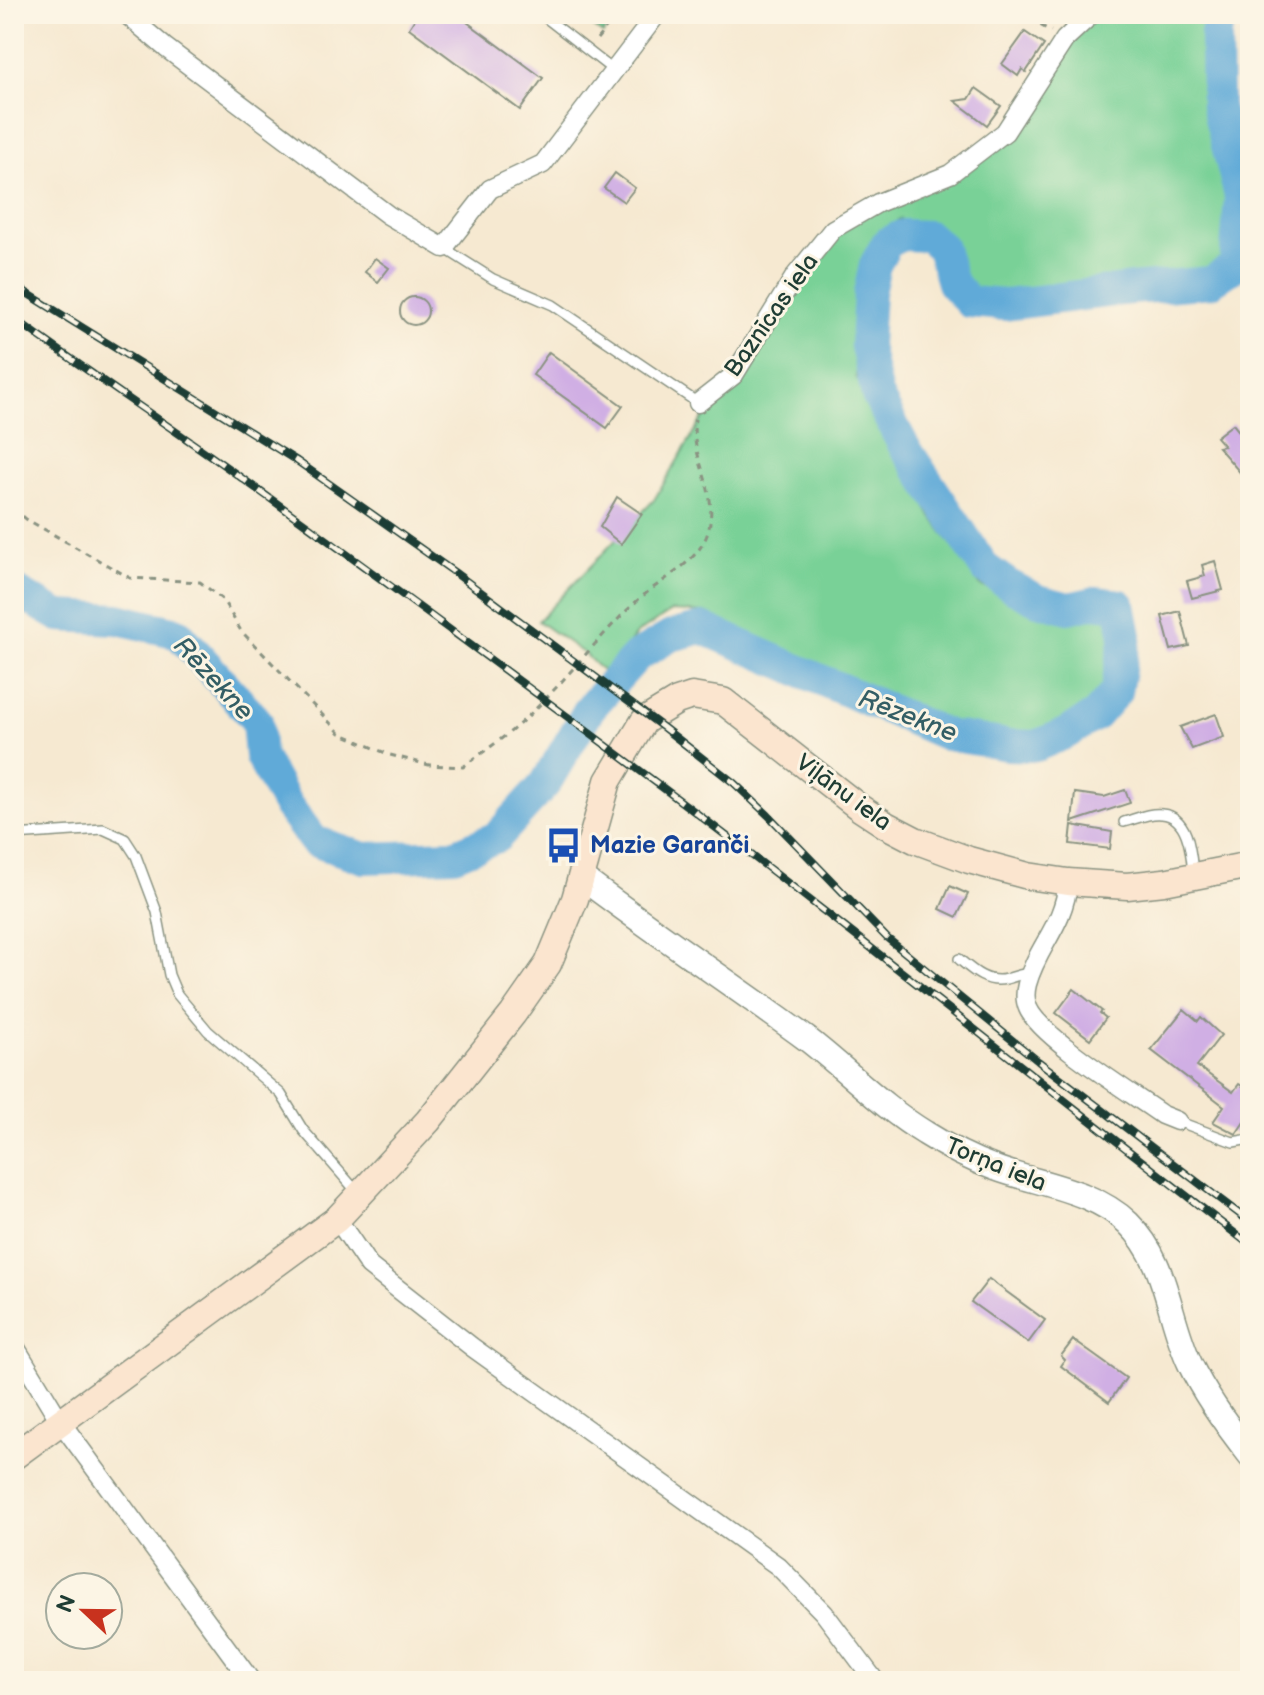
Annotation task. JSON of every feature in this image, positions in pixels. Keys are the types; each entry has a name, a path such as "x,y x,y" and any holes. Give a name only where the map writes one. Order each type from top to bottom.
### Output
{"main road":[{"name":"Viļānu iela","path":"14,1456 337,1219 428,1121 535,985 558,943 581,877 608,781 644,721 663,708 692,696 723,701 860,808 915,840 969,860 1028,876 1127,886 1250,865"}],"street":[{"path":"126,14 166,48 388,215 444,248 490,189 543,164 653,16"},
{"name":"Baznīcas iela","path":"698,403 734,375 795,276 833,229 878,203 950,174 1005,132 1065,39 1092,14"},
{"name":"Torņa iela","path":"581,877 808,1040 921,1131 958,1153 996,1169 1091,1199 1125,1220 1144,1239 1157,1261 1191,1366 1250,1455"},
{"path":"1068,882 1063,912 1031,973 1026,997 1029,1010 1040,1026 1162,1115 1177,1121"},
{"path":"337,1219 369,1266 472,1347 778,1566 824,1613 875,1681"},
{"path":"14,1345 60,1421 251,1681"}],"lane":[{"path":"541,14 613,70"},
{"path":"444,248 493,279 553,305 698,403"},
{"path":"1124,822 1163,814 1173,818 1186,835 1193,876"},
{"path":"14,835 103,829 125,839 136,856 157,912 169,975 177,994 208,1031 281,1094 303,1130 360,1196"},
{"path":"959,959 989,979 1000,980 1031,973"},
{"path":"1177,1121 1233,1142 1250,1139"}],"path":[{"path":"585,48 603,34 617,14"},
{"path":"1019,14 1065,39"},
{"path":"14,508 26,519 130,578 200,582 223,600 241,631 340,733 403,758 429,765 463,767 525,719 639,599 695,555 708,534 711,510 710,488 693,430 698,403"}],"green space":[{"path":"575,14 612,14 616,17 603,34"},
{"path":"1086,14 1221,14 1216,34 1217,106 1240,196 1235,266 1211,282 1005,305 969,302 950,240 899,219 867,254 856,377 932,517 981,586 1070,618 1069,608 1120,605 1096,715 1008,745 947,735 705,613 672,611 636,634 607,676 586,655 538,621 654,500 723,384 833,229 950,174 1005,132"}],"building":[{"path":"418,14 456,14 543,78 520,110 409,28"},
{"path":"1025,32 1044,45 1026,72 1022,69 1018,76 1002,64"},
{"path":"976,88 1001,106 987,125 955,101 969,99"},
{"path":"615,173 635,188 624,202 604,188"},
{"path":"375,258 389,268 378,282 365,272"},
{"path":"414,297 424,301 428,311 424,321 414,325 404,321 400,311 404,301"},
{"path":"549,352 623,406 607,428 533,375"},
{"path":"1233,424 1250,445 1250,484 1218,447 1224,446 1216,437"},
{"path":"617,497 642,514 621,544 600,527"},
{"path":"1215,561 1223,590 1192,598 1187,581 1205,576 1202,565"},
{"path":"1180,611 1189,646 1171,650 1162,616"},
{"path":"1216,714 1224,737 1192,749 1180,727"},
{"path":"1125,790 1130,803 1072,822 1075,793 1104,797"},
{"path":"1072,825 1112,832 1110,849 1070,844"},
{"path":"950,886 968,894 957,917 940,909"},
{"path":"1074,989 1102,1011 1100,1013 1106,1018 1090,1039 1056,1013"},
{"path":"1184,1009 1198,1021 1201,1017 1221,1035 1197,1066 1233,1092 1239,1084 1250,1091 1250,1113 1236,1134 1213,1122 1224,1106 1151,1050"},
{"path":"989,1279 1045,1320 1028,1343 971,1302"},
{"path":"1073,1340 1126,1378 1109,1402 1061,1366 1065,1360 1061,1356"}],"waterway":[{"name":"Rēzekne","path":"14,590 59,616 118,619 178,633 257,721 260,756 287,805 314,841 364,858 454,855 497,837 545,784 590,708 637,656 671,636 702,628 947,735 1008,745 1036,746 1067,733 1096,715 1116,692 1126,636 1120,605 1095,602 1069,608 1038,600 985,568 904,446 877,395 866,346 869,293 875,265 887,243 903,235 928,236 942,248 952,283 969,302 1005,305 1211,282 1235,266 1240,196 1217,106 1216,34 1221,14"}],"railway":[{"path":"14,285 297,461 454,572 664,728 734,783 768,815 887,938 1038,1061 1250,1222"},
{"path":"14,318 292,514 631,764 1250,1245"}],"place":[{"name":"Mazie Garanči","path":"564,845"}]}
